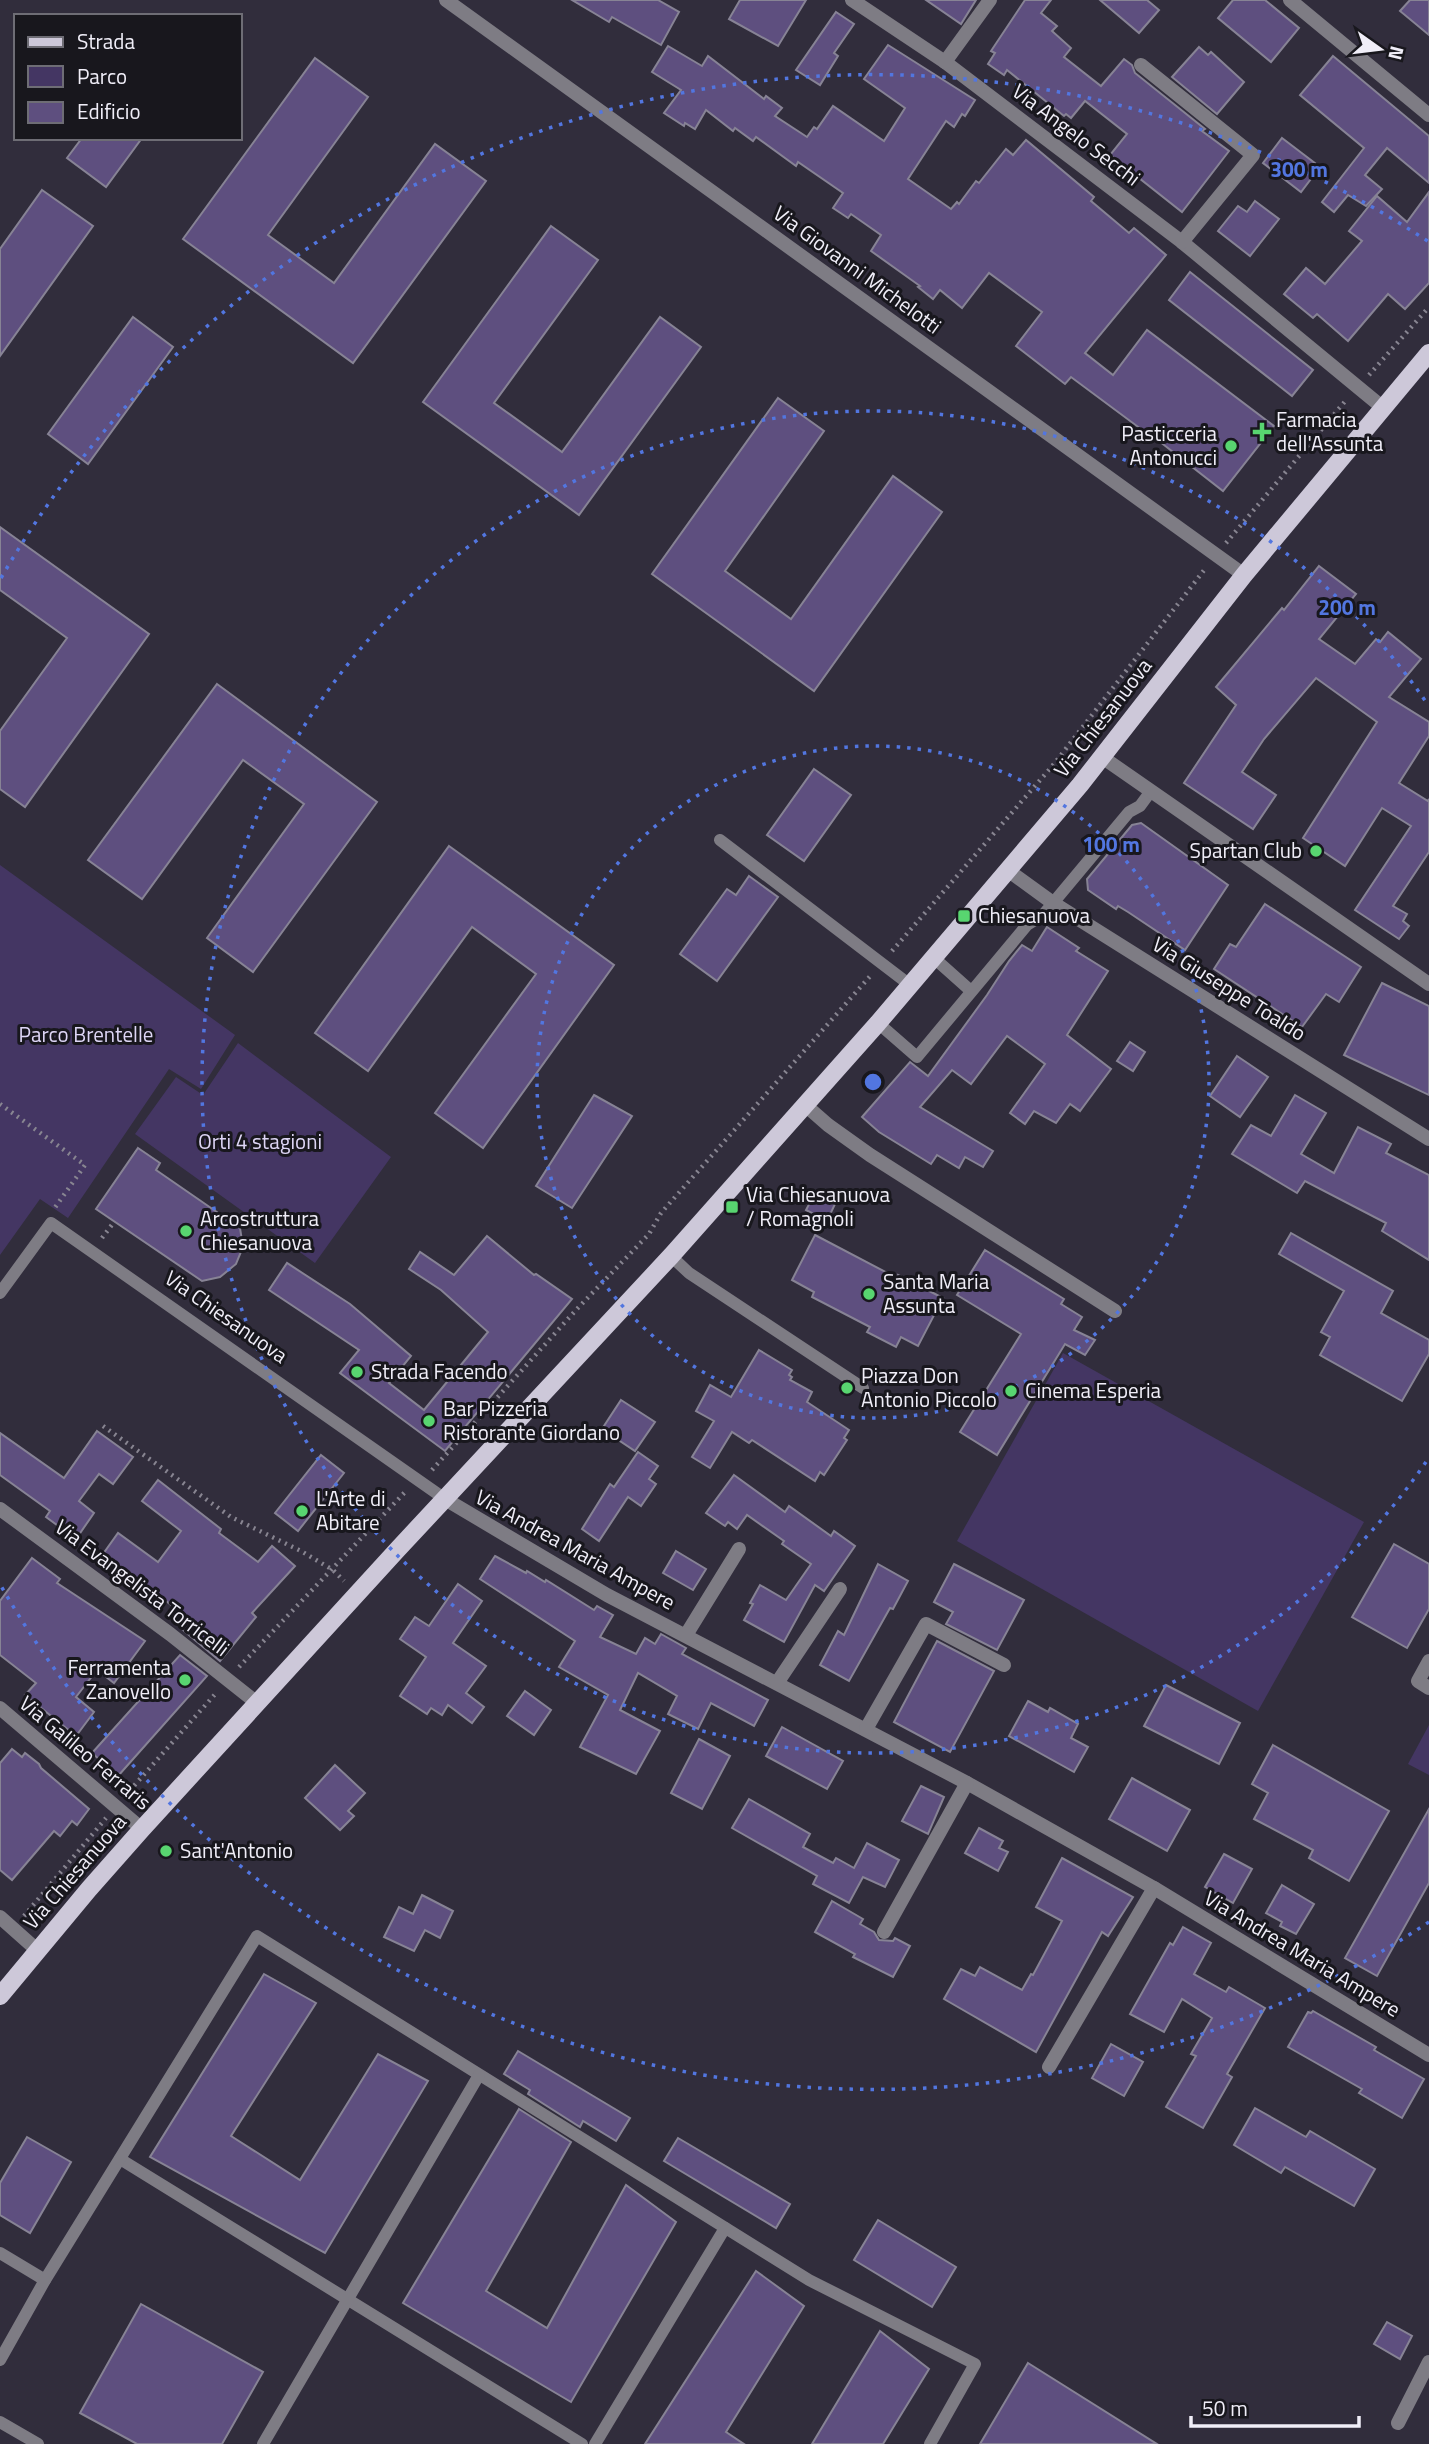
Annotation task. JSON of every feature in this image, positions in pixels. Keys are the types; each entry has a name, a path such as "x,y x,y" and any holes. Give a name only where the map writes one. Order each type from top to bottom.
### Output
{"main road":[{"name":"Via Chiesanuova","path":"0,1996 142,1829 671,1256 878,1023 1009,871 1244,575 1429,353"}],"street":[{"name":"Via Giovanni Michelotti","path":"446,0 1244,575"},
{"name":"Via Angelo Secchi","path":"852,0 945,62 1182,242 1382,407"},
{"path":"945,62 990,0"},
{"path":"1290,0 1429,116"},
{"path":"1142,65 1253,155 1182,242"},
{"path":"1102,757 1429,984"},
{"name":"Via Giuseppe Toaldo","path":"1009,871 1053,904 1429,1139"},
{"path":"804,1104 870,1155 1115,1311"},
{"name":"Via Andrea Maria Ampere","path":"445,1499 596,1588 967,1783 1154,1888 1429,2056"},
{"name":"Via Evangelista Torricelli","path":"0,1509 170,1634 257,1703"},
{"name":"Via Andrea Maria Ampere","path":"686,1635 739,1549"},
{"path":"777,1683 840,1589"},
{"path":"866,1729 926,1624 1004,1665"},
{"path":"1429,1661 1418,1681 1429,1688"},
{"name":"Via Galileo Ferraris","path":"0,1709 142,1829"},
{"path":"884,1932 967,1783"},
{"path":"1049,2067 1154,1888"},
{"path":"0,1917 37,1950"},
{"path":"1398,2423 1429,2362"}],"lane":[{"path":"878,1023 918,1057 1027,925 1043,915 1129,812 1140,806 1151,791"},
{"path":"720,840 910,985"},
{"path":"934,958 971,991"},
{"path":"0,1293 51,1223"},
{"name":"Via Chiesanuova","path":"51,1223 445,1499"},
{"path":"671,1256 689,1273 863,1388"},
{"path":"0,2360 46,2280 257,1936 809,2280 975,2364 930,2444"},
{"path":"263,2444 479,2075"},
{"path":"120,2159 582,2444"},
{"path":"595,2444 725,2228"},
{"path":"0,2253 46,2280"},
{"path":"0,2422 38,2444"}],"path":[{"path":"1367,377 1429,307"},
{"path":"1231,537 1348,398"},
{"path":"903,939 1054,764 1199,576"},
{"path":"429,1472 649,1234 662,1213 855,993"},
{"path":"0,1104 85,1165 50,1213 51,1223"},
{"path":"102,1239 114,1222"},
{"path":"103,1426 231,1517 301,1551 333,1570 357,1594"},
{"path":"238,1668 408,1490"},
{"path":"127,1794 219,1690"},
{"path":"27,1912 108,1816"}],"green space":[{"name":"Parco Brentelle","path":"0,865 235,1035 201,1089 169,1069 68,1218 40,1199 0,1255"},
{"name":"Orti 4 stagioni","path":"238,1043 391,1157 315,1263 135,1134 176,1077 203,1095"},
{"path":"1063,1353 1364,1522 1258,1711 957,1541"},
{"path":"1429,1725 1429,1775 1408,1764"}],"building":[{"path":"572,0 658,0 679,12 661,45 612,17 609,22"},
{"path":"740,0 806,0 778,46 729,19"},
{"path":"926,0 976,0 961,24"},
{"path":"1025,0 1051,0 1041,13 1057,26 1052,31 1071,48 1064,57 1101,86 1124,59 1132,65 1135,73 1229,151 1182,212 1110,155 1127,134 1085,101 1071,118 1066,114 1064,116 1007,70 1004,75 988,64 995,53 991,51"},
{"path":"1100,0 1147,0 1159,10 1139,33"},
{"path":"1233,0 1265,0 1299,28 1271,62 1218,18"},
{"path":"1410,0 1429,0 1429,35 1400,11"},
{"path":"836,12 854,24 834,53 838,56 820,85 796,70"},
{"path":"888,45 975,100 954,127 946,121 908,179 951,209 957,202 959,204 976,181 979,183 1006,149 1013,155 1026,140 1094,197 1091,201 1129,233 1134,228 1166,255 1085,353 1113,375 1147,330 1274,426 1223,491 1071,377 1065,384 1016,346 1042,312 989,273 962,308 940,290 933,299 918,287 920,286 871,251 881,235 851,214 848,218 833,208 843,193 798,162 796,166 756,137 753,141 735,128 733,131 706,110 695,129 685,123 684,126 664,113 681,90 652,72 668,46 702,66 708,56 764,99 766,96 782,108 775,116 807,137 814,127 817,129 833,106 884,141 905,108 864,79"},
{"path":"1199,47 1208,55 1211,52 1244,82 1217,114 1172,77"},
{"path":"1333,56 1429,136 1429,183 1387,148 1365,175 1382,189 1366,206 1348,195 1334,212 1322,202 1364,148 1300,95"},
{"path":"315,58 368,97 268,235 334,283 435,144 486,181 353,363 183,239"},
{"path":"1282,138 1320,167 1301,192 1263,163"},
{"path":"80,140 141,140 106,187 67,158"},
{"path":"42,190 93,226 0,356 0,249"},
{"path":"1429,192 1429,283 1405,309 1388,294 1348,341 1317,314 1313,318 1284,294 1306,268 1325,284 1362,241 1349,231 1377,196 1407,222"},
{"path":"1255,201 1279,219 1250,256 1218,231 1238,206 1247,212"},
{"path":"551,226 598,260 494,403 562,452 660,317 701,347 579,515 423,402"},
{"path":"1190,272 1313,370 1292,396 1169,300"},
{"path":"133,317 173,347 88,464 48,434"},
{"path":"778,398 824,431 725,571 791,619 893,476 942,512 814,691 652,574"},
{"path":"0,527 149,634 25,807 0,789 0,731 67,638 0,590"},
{"path":"1319,566 1356,594 1319,639 1355,664 1376,639 1380,642 1388,632 1421,659 1389,697 1429,722 1429,736 1399,783 1428,801 1429,799 1429,852 1393,906 1407,914 1403,921 1409,926 1399,939 1355,910 1411,826 1382,808 1345,866 1303,838 1377,722 1316,678 1264,739 1242,772 1276,795 1253,829 1184,783 1236,705 1216,687"},
{"path":"217,684 377,802 253,972 207,938 304,804 243,760 142,899 88,860"},
{"path":"814,769 851,795 804,861 767,835"},
{"path":"1141,823 1228,885 1185,950 1128,912 1118,906 1116,909 1088,890 1087,879 1132,825"},
{"path":"449,846 614,965 483,1148 435,1113 536,974 472,927 368,1071 315,1033"},
{"path":"749,876 778,897 717,981 680,954 727,889 736,895"},
{"path":"1265,904 1361,967 1339,1002 1326,994 1302,1027 1214,969 1230,944 1236,947"},
{"path":"1047,927 1079,948 1076,951 1108,971 1067,1035 1111,1069 1080,1111 1070,1104 1056,1123 1034,1111 1025,1124 1010,1113 1045,1064 1007,1036 971,1084 952,1070 920,1107 993,1151 983,1167 965,1157 959,1168 937,1155 931,1164 879,1132 862,1117 910,1062 928,1076 1009,961 1022,945 1032,951"},
{"path":"1382,983 1429,1006 1429,1095 1344,1055"},
{"path":"1130,1042 1145,1052 1133,1071 1117,1061"},
{"path":"1237,1056 1268,1077 1240,1117 1210,1096"},
{"path":"594,1095 632,1116 572,1208 536,1186"},
{"path":"1295,1095 1326,1113 1301,1154 1334,1173 1358,1127 1391,1144 1386,1153 1429,1175 1429,1260 1382,1231 1386,1223 1305,1181 1297,1193 1232,1154 1251,1125 1271,1136"},
{"name":"Arcostruttura Chiesanuova","path":"138,1148 160,1163 156,1170 240,1228 243,1247 236,1264 220,1277 202,1281 96,1209"},
{"path":"816,1191 836,1202 827,1221 806,1210"},
{"path":"1291,1233 1393,1291 1381,1313 1429,1340 1429,1354 1402,1401 1320,1355 1330,1337 1321,1332 1344,1291 1279,1254"},
{"name":"Santa Maria Assunta","path":"815,1235 897,1278 898,1275 943,1298 918,1346 901,1337 896,1347 867,1332 870,1327 812,1297 814,1292 792,1280"},
{"path":"487,1236 534,1275 572,1299 445,1451 340,1373 359,1350 269,1290 287,1263 350,1304 411,1356 389,1383 424,1410 488,1332 441,1290 409,1269 420,1252 454,1275"},
{"name":"Cinema Esperia","path":"985,1250 1064,1299 1061,1304 1082,1317 1074,1330 1095,1340 1085,1355 1065,1344 997,1455 960,1432 1021,1334 957,1295"},
{"path":"759,1350 792,1370 790,1380 812,1392 807,1402 849,1430 844,1438 847,1440 824,1475 820,1472 815,1481 752,1440 749,1443 732,1432 710,1468 692,1457 714,1421 696,1411 710,1385 731,1397"},
{"path":"621,1400 655,1422 635,1451 602,1429"},
{"path":"97,1431 133,1457 113,1484 99,1474 79,1501 94,1513 76,1539 46,1517 50,1511 0,1475 0,1433 64,1478"},
{"path":"638,1452 658,1466 649,1479 656,1484 641,1506 628,1497 599,1541 582,1529 610,1484 614,1487"},
{"path":"321,1455 344,1473 298,1531 275,1513"},
{"path":"734,1475 785,1512 789,1506 831,1536 834,1531 855,1546 824,1591 815,1585 784,1642 744,1620 760,1585 786,1600 811,1564 747,1515 737,1529 728,1522 725,1526 706,1513"},
{"path":"158,1480 221,1529 219,1533 258,1562 272,1546 295,1566 252,1613 256,1617 220,1661 182,1629 189,1619 157,1594 153,1598 115,1568 112,1572 98,1561 118,1533 158,1562 181,1531 142,1501"},
{"path":"1394,1544 1429,1564 1429,1609 1407,1648 1352,1617"},
{"path":"676,1551 706,1569 693,1590 663,1573"},
{"path":"495,1556 545,1582 546,1580 594,1610 597,1606 613,1615 600,1637 636,1654 645,1638 655,1644 661,1634 686,1648 682,1654 768,1700 754,1726 711,1703 698,1729 668,1714 677,1696 638,1673 620,1710 660,1731 636,1774 580,1747 608,1695 559,1667 575,1641 480,1579"},
{"path":"32,1558 60,1579 57,1583 145,1641 114,1683 97,1670 76,1697 94,1712 76,1736 25,1695 36,1683 0,1655 0,1601"},
{"path":"878,1564 908,1581 849,1681 820,1665 838,1631 844,1635"},
{"path":"954,1564 1024,1600 997,1650 946,1624 953,1612 934,1602"},
{"path":"458,1584 482,1601 453,1643 486,1666 466,1693 484,1707 472,1723 448,1705 442,1715 431,1708 427,1714 400,1696 426,1657 400,1639 415,1617 429,1626"},
{"path":"937,1641 994,1671 950,1752 894,1722"},
{"path":"180,1655 207,1676 118,1776 92,1753"},
{"path":"1166,1685 1240,1723 1219,1764 1144,1726"},
{"path":"525,1691 551,1710 534,1735 507,1716"},
{"path":"1028,1701 1048,1712 1050,1708 1078,1724 1071,1738 1088,1747 1074,1772 1009,1736"},
{"path":"782,1727 843,1761 827,1789 766,1756"},
{"path":"699,1739 730,1756 702,1809 671,1793"},
{"path":"1273,1745 1389,1811 1349,1881 1309,1858 1313,1850 1254,1819 1268,1793 1252,1784"},
{"path":"12,1749 22,1757 25,1753 89,1809 77,1825 72,1821 60,1836 54,1831 12,1880 0,1870 0,1763"},
{"path":"335,1765 365,1793 348,1811 354,1816 340,1830 305,1798"},
{"path":"1132,1778 1190,1810 1167,1851 1109,1819"},
{"path":"921,1786 944,1797 928,1834 902,1821"},
{"path":"749,1799 810,1834 803,1847 833,1863 836,1858 854,1868 867,1843 899,1860 885,1887 863,1877 849,1903 813,1884 817,1876 732,1828"},
{"path":"1429,1809 1429,1883 1377,1976 1345,1958"},
{"path":"979,1828 1003,1841 999,1848 1008,1852 998,1871 965,1853"},
{"path":"1224,1854 1252,1869 1233,1903 1205,1887"},
{"path":"1062,1858 1133,1897 1108,1936 1102,1932 1036,2052 944,1999 961,1969 975,1976 980,1967 1022,1990 1062,1921 1036,1907"},
{"path":"1282,1885 1314,1904 1296,1934 1280,1926 1282,1922 1266,1913"},
{"path":"422,1895 453,1911 440,1938 425,1930 414,1951 384,1937 399,1907 413,1914"},
{"path":"832,1901 863,1919 860,1924 874,1932 879,1940 893,1941 895,1938 910,1946 893,1977 853,1957 855,1954 815,1932"},
{"path":"1183,1927 1211,1943 1194,1974 1226,1992 1229,1987 1265,2008 1227,2074 1232,2077 1203,2128 1166,2107 1196,2056 1191,2054 1212,2018 1182,1999 1164,2032 1130,2014 1170,1943 1173,1945"},
{"path":"264,1974 316,2003 231,2136 300,2180 378,2054 428,2081 325,2253 150,2157"},
{"path":"1313,2011 1376,2047 1374,2050 1424,2079 1402,2118 1359,2093 1362,2089 1288,2047 1308,2012"},
{"path":"1111,2044 1143,2062 1124,2096 1092,2078"},
{"path":"518,2051 630,2118 616,2141 583,2121 580,2127 528,2094 530,2090 504,2074"},
{"path":"1255,2108 1306,2137 1310,2131 1375,2169 1354,2206 1285,2167 1281,2173 1234,2145"},
{"path":"519,2109 571,2142 486,2291 547,2328 626,2185 676,2222 571,2402 403,2303"},
{"path":"27,2137 71,2162 30,2233 0,2215 0,2183"},
{"path":"678,2138 790,2204 776,2228 664,2161"},
{"path":"878,2220 956,2267 932,2307 854,2260"},
{"path":"756,2271 804,2306 726,2432 744,2444 645,2444"},
{"path":"141,2304 263,2372 222,2444 137,2444 80,2413"},
{"path":"1387,2322 1412,2336 1400,2359 1374,2344"},
{"path":"880,2331 929,2369 883,2444 812,2444"},
{"path":"1028,2363 1157,2444 980,2444"}],"place":[{"name":"Farmacia dell'Assunta","path":"1262,432"},
{"name":"Pasticceria Antonucci","path":"1231,446"},
{"name":"Spartan Club","path":"1316,851"},
{"name":"Chiesanuova","path":"964,916"},
{"name":"Via Chiesanuova / Romagnoli","path":"732,1207"},
{"name":"Arcostruttura Chiesanuova","path":"186,1231"},
{"name":"Santa Maria Assunta","path":"869,1294"},
{"name":"Strada Facendo","path":"357,1372"},
{"name":"Piazza Don Antonio Piccolo","path":"847,1388"},
{"name":"Cinema Esperia","path":"1011,1391"},
{"name":"Bar Pizzeria Ristorante Giordano","path":"429,1421"},
{"name":"L'Arte di Abitare","path":"302,1511"},
{"name":"Ferramenta Zanovello","path":"185,1680"},
{"name":"Sant'Antonio","path":"166,1851"}]}
